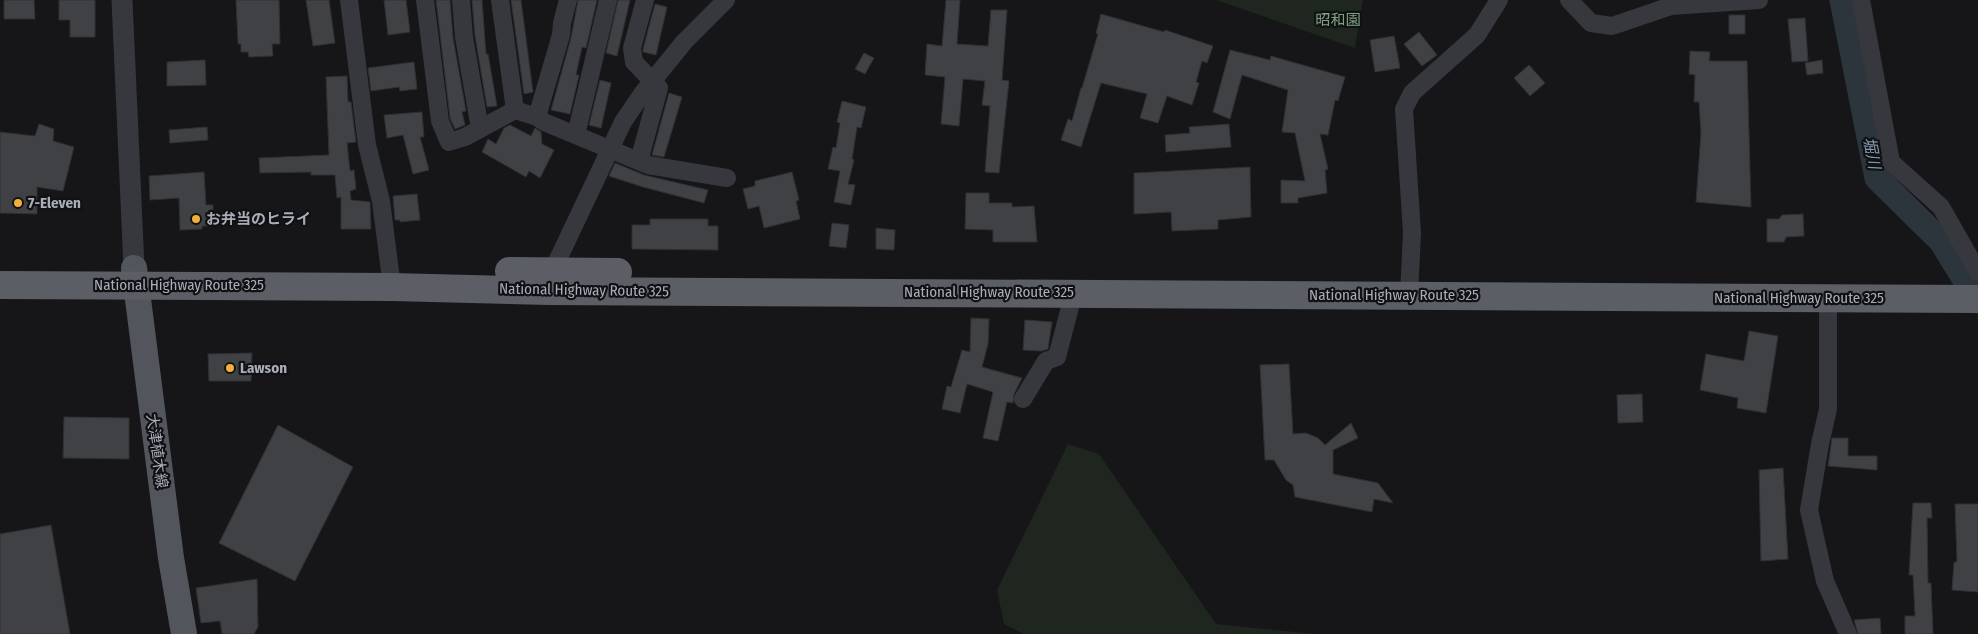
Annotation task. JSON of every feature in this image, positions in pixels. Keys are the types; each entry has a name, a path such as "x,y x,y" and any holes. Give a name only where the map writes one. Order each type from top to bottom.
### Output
{"highway":[{"name":"National Highway Route 325","path":"0,268 134,276 550,281 1074,292 1410,288 1704,278 1918,289 1978,299"},
{"name":"National Highway Route 325","path":"550,281 875,272 1410,288 1828,297 1918,289 1978,280"},
{"name":"National Highway Route 325","path":"0,285 134,276"}],"main road":[{"name":"大津植木線","path":"134,276 171,558 184,634"}],"street":[{"path":"122,0 134,276"},
{"path":"349,0 367,145 381,202 391,279"},
{"path":"425,0 440,121 449,142 480,129 515,110 537,117 639,161 672,170 727,178"},
{"path":"461,0 464,37 480,129"},
{"path":"500,0 515,110"},
{"path":"537,117 562,35 562,23 568,0"},
{"path":"576,135 608,0"},
{"path":"639,161 659,88 634,62 632,48 645,0"},
{"path":"550,281 623,122 684,42 726,0"},
{"path":"1410,288 1412,233 1404,108 1412,93 1477,35 1499,0"},
{"path":"1569,0 1591,23 1612,26 1671,6 1759,0"},
{"path":"1861,0 1891,162 1941,207 1978,272"},
{"path":"1023,399 1046,361 1057,357 1074,292"},
{"path":"1828,297 1828,409 1809,510 1825,581 1848,634"}],"green space":[{"name":"昭和園","path":"1216,0 1363,0 1355,48"},
{"path":"1068,444 1099,454 1216,624 1315,634 1024,634 1004,624 997,590"}],"building":[{"path":"4,0 34,0 35,19 4,19"},
{"path":"59,0 95,0 95,37 70,37 70,20 59,20"},
{"path":"236,0 279,0 280,44 272,44 273,56 249,57 248,52 241,52 241,44 238,44"},
{"path":"306,0 329,0 335,43 313,46"},
{"path":"384,0 406,0 410,32 388,35"},
{"path":"436,0 450,0 453,38 466,111 462,112 465,125 455,129 450,118"},
{"path":"472,0 482,0 486,54 488,54 497,106 487,107 475,36"},
{"path":"511,0 521,0 533,92 524,94"},
{"path":"578,0 597,0 586,48 582,47 576,75 579,75 570,114 551,110 571,38"},
{"path":"618,0 630,0 617,56 606,53"},
{"path":"946,0 960,0 957,44 988,46 991,10 1007,10 1002,80 1009,81 999,173 985,172 990,106 982,105 985,81 963,79 959,126 941,124 945,77 925,75 927,44 942,46"},
{"path":"655,4 667,7 656,55 643,52"},
{"path":"1101,14 1164,32 1165,30 1213,46 1207,63 1202,61 1196,82 1199,83 1192,105 1167,96 1158,123 1140,118 1147,94 1101,83 1081,147 1061,140 1068,119 1072,121 1098,34 1096,33"},
{"path":"1729,15 1745,15 1745,34 1729,34"},
{"path":"1805,18 1808,61 1792,62 1788,19"},
{"path":"1419,32 1437,55 1422,66 1404,44"},
{"path":"1394,36 1400,68 1375,72 1370,40"},
{"path":"1230,50 1270,60 1271,56 1345,77 1338,101 1335,100 1328,135 1320,134 1328,169 1325,170 1327,193 1298,198 1298,203 1281,203 1281,180 1305,181 1295,133 1282,132 1288,90 1242,75 1230,119 1213,112"},
{"path":"1690,51 1710,52 1709,61 1747,61 1751,207 1696,202 1701,133 1699,102 1694,102 1695,75 1689,74"},
{"path":"864,53 874,58 865,74 855,69"},
{"path":"205,60 206,85 167,86 167,62"},
{"path":"1822,60 1823,73 1807,75 1805,63"},
{"path":"414,62 417,89 400,91 399,87 371,91 368,68"},
{"path":"1529,65 1545,83 1530,96 1514,78"},
{"path":"347,76 348,102 351,102 356,142 347,143 350,171 354,170 356,189 350,191 351,200 370,202 371,229 341,229 341,197 337,198 335,175 311,175 311,172 260,173 259,158 329,155 326,77"},
{"path":"600,80 611,83 601,128 589,125"},
{"path":"669,93 682,97 664,157 652,155"},
{"path":"842,101 866,107 861,128 857,127 852,159 854,160 848,184 855,185 851,205 834,202 840,171 828,169 833,147 836,148 840,123 837,122"},
{"path":"422,112 424,137 420,137 429,170 413,174 403,135 387,138 384,115"},
{"path":"39,124 54,129 53,141 74,147 63,191 37,187 37,214 0,213 0,132 35,136"},
{"path":"1229,124 1231,147 1166,152 1165,135 1190,133 1189,127"},
{"path":"510,125 531,136 535,128 541,132 542,144 554,150 540,178 529,171 526,177 482,152 488,139 496,144 504,128"},
{"path":"207,127 208,140 170,143 169,130"},
{"path":"615,163 644,175 708,190 704,203 609,176"},
{"path":"1250,167 1251,217 1218,220 1218,229 1172,231 1171,212 1134,214 1134,173"},
{"path":"204,172 206,205 213,205 213,226 202,226 202,229 180,230 179,198 150,200 149,176"},
{"path":"792,172 799,200 796,201 800,219 764,228 759,206 748,209 743,189 755,186 755,181"},
{"path":"966,193 989,193 989,203 1012,203 1012,207 1034,206 1037,242 993,242 993,230 965,229"},
{"path":"417,194 420,220 400,222 400,220 395,220 393,196"},
{"path":"1803,214 1804,236 1786,237 1784,242 1767,242 1767,219 1779,219 1782,215"},
{"path":"650,219 708,219 708,226 718,226 718,250 632,249 632,225 650,225"},
{"path":"832,223 849,225 846,248 829,246"},
{"path":"876,228 895,230 894,250 876,249"},
{"path":"971,318 989,319 988,344 982,367 1022,378 1014,394 1013,403 1007,402 998,441 983,438 993,392 967,384 960,413 942,409 947,386 951,387 962,350 970,352"},
{"path":"1025,320 1052,322 1048,349 1042,351 1023,350"},
{"path":"1749,331 1778,336 1766,413 1737,408 1738,398 1700,390 1706,354 1744,361"},
{"name":"Lawson","path":"252,353 251,381 209,381 208,354"},
{"path":"1289,364 1293,434 1306,433 1318,438 1325,445 1351,423 1358,438 1333,450 1333,474 1378,483 1393,503 1374,499 1372,512 1295,497 1293,485 1286,480 1274,460 1265,460 1260,365"},
{"path":"1642,394 1643,422 1618,423 1617,395"},
{"path":"64,417 129,418 129,459 63,458"},
{"path":"278,425 353,467 295,581 219,543"},
{"path":"1832,438 1848,438 1848,456 1877,456 1877,470 1828,466"},
{"path":"1783,468 1788,559 1761,561 1759,470"},
{"path":"1913,503 1931,503 1932,518 1927,518 1928,583 1931,583 1933,634 1905,634 1905,616 1915,616 1913,575 1909,575"},
{"path":"1955,504 1978,504 1978,592 1952,590 1954,562 1957,562"},
{"path":"51,525 70,634 0,634 0,534"},
{"path":"257,579 258,627 254,634 222,634 220,621 201,623 196,588"},
{"path":"1880,618 1881,634 1858,634 1854,620"}],"waterway":[{"name":"堀川","path":"1842,0 1877,178 1941,241 1978,301"}],"place":[{"name":"7-Eleven","path":"18,203"},
{"name":"お弁当のヒライ","path":"196,219"},
{"name":"Lawson","path":"230,368"}]}
